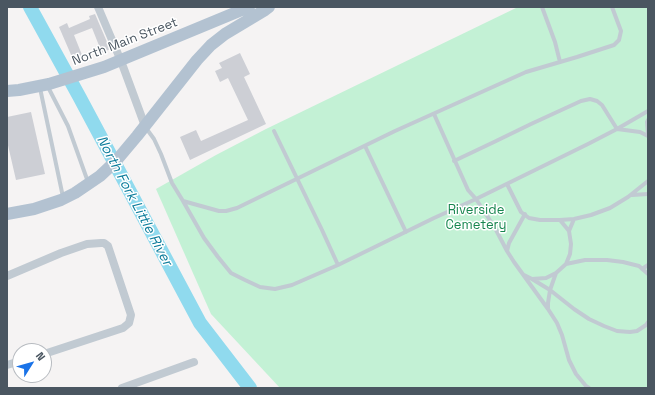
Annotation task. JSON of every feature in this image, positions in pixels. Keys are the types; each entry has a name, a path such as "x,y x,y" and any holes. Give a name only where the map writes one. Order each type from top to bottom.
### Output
{"main road":[{"name":"North Main Street","path":"7,91 45,84 121,61 249,7"},
{"path":"7,214 49,205 75,193 100,176 116,161 197,60 211,45 225,34 269,7"}],"street":[{"path":"98,7 121,61 145,126"},
{"path":"7,276 61,253 87,244 104,243 108,246 131,315 129,323 123,328 52,351"},
{"path":"122,388 194,362"}],"lane":[{"path":"542,7 555,42 560,62"},
{"path":"183,201 219,211 237,208 365,146 526,72 614,45 619,40 620,31 612,7"},
{"path":"45,84 68,126 88,184"},
{"path":"45,84 63,199"},
{"path":"454,161 581,101 590,99 597,101 602,105 617,129"},
{"path":"145,126 154,139 172,183 204,238 218,257 231,273 260,287 275,288 292,285 338,265 507,184 617,129 648,111"},
{"path":"434,114 468,190 476,199 495,228 507,251 557,323 569,360 576,374 589,388"},
{"path":"617,129 640,132 648,135 648,120"},
{"path":"274,131 298,178 338,265"},
{"path":"365,146 406,232"},
{"path":"507,184 522,212 529,218 540,220 560,220 574,219 591,215 610,208 632,194 648,181"},
{"path":"632,194 648,194"},
{"path":"507,251 509,243 525,214"},
{"path":"569,231 574,219"},
{"path":"532,279 546,278 556,273 566,264 570,254 571,244 569,231 560,220"},
{"path":"566,264 585,260 607,260 639,266 648,274"},
{"path":"642,269 648,265"},
{"path":"548,309 550,290 556,273"},
{"path":"523,274 550,290 589,319 617,331 630,332 637,330 648,322"}],"green space":[{"name":"Riverside Cemetery","path":"518,7 648,7 648,388 280,388 211,314 156,189 266,129"}],"building":[{"path":"95,14 110,49 102,53 92,28 74,35 84,60 75,64 59,27 67,23 69,28 90,19 89,16"},
{"path":"240,53 250,74 244,77 266,124 190,160 180,137 196,130 201,141 248,120 228,78 220,82 215,71 222,68 219,63"},
{"path":"31,112 45,174 16,180 7,141 7,117"}],"waterway":[{"name":"North Fork Little River","path":"30,7 200,323 250,388"}]}
